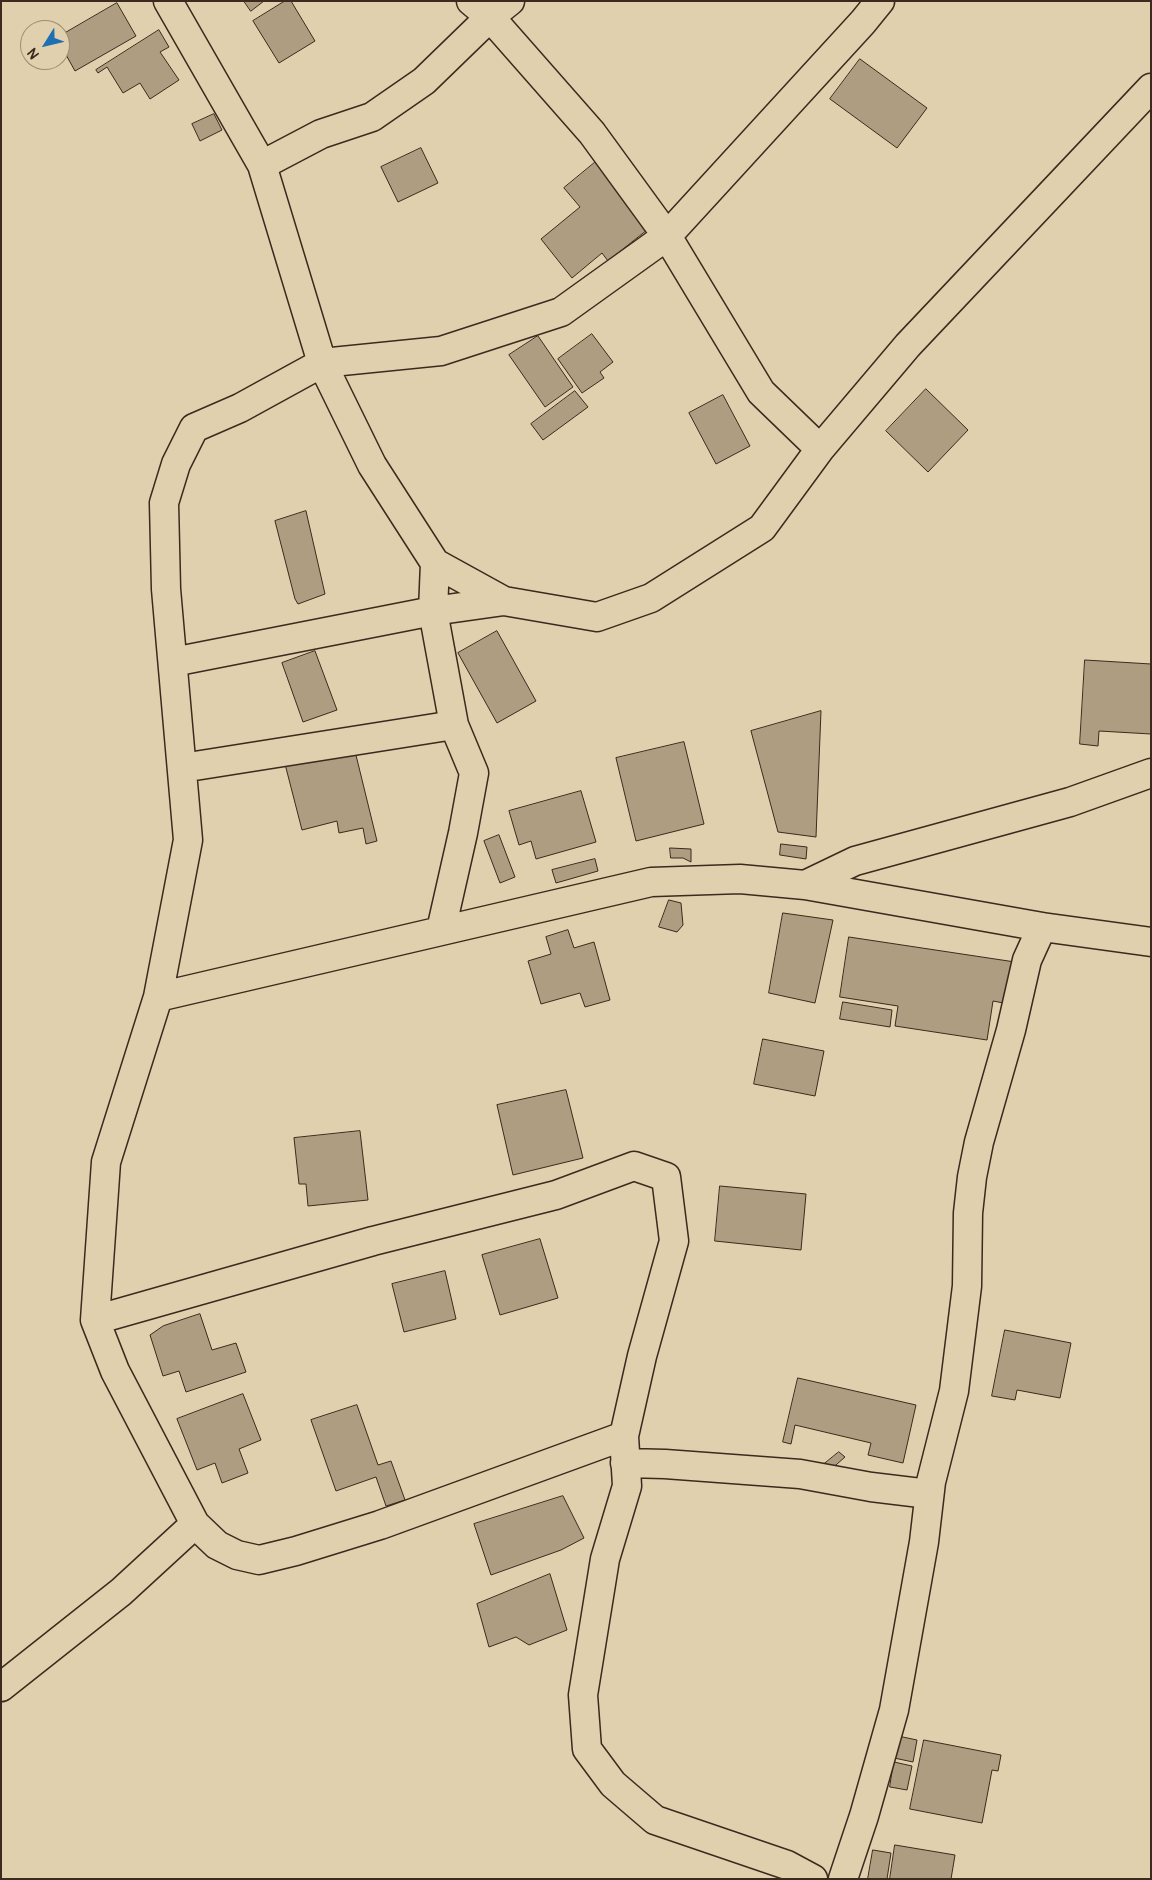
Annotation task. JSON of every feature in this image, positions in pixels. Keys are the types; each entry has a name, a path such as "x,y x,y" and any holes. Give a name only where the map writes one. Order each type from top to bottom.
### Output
{"street":[{"path":"168,1 262,165 322,363 372,465 435,563 504,601"},
{"path":"624,1436 380,1525 296,1551 259,1560 237,1555 217,1545 195,1524 115,1371 95,1320 106,1162 158,997 188,840 166,589 164,503 176,464 194,428 240,408 322,363 441,351 561,312 667,236 864,22 880,1"},
{"path":"262,165 321,134 372,117 424,82 490,7 592,133 667,236 761,392 820,449"},
{"path":"173,662 433,611 504,601 597,617 651,598 762,528 820,449 908,345 1151,88"},
{"path":"435,563 433,611 454,725 474,773 463,834 441,930"},
{"path":"182,768 454,725"},
{"path":"805,885 855,862 1070,802 1151,773"},
{"path":"158,997 651,882 740,878 805,885 1042,928 1151,942"},
{"path":"844,1879 894,1710 924,1542 930,1482 954,1391 967,1286 967,1240 972,1177 984,1124 1011,1030 1027,960 1042,928"},
{"path":"95,1320 372,1241 556,1196 634,1166 666,1178 674,1241 642,1356 624,1436 627,1486 605,1559 583,1695 587,1749 613,1784 654,1820 788,1865 813,1879"},
{"path":"626,1463 800,1474 871,1487 929,1494"},
{"path":"1,1687 121,1592 195,1524"}],"building":[{"path":"244,1 264,1 251,11"},
{"path":"285,1 291,1 315,41 279,63 253,21"},
{"path":"117,3 136,36 75,71 70,62 70,30"},
{"path":"159,30 169,47 160,52 179,80 150,99 140,83 123,93 107,67 98,73 96,70"},
{"path":"860,59 927,108 897,148 830,99"},
{"path":"214,114 222,130 200,141 192,124"},
{"path":"421,148 438,183 398,202 381,167"},
{"path":"598,160 652,226 608,261 602,253 572,278 541,239 580,207 564,188"},
{"path":"592,334 613,362 600,372 604,378 582,393 558,359"},
{"path":"538,336 573,387 545,407 509,355"},
{"path":"926,389 968,430 928,472 886,431"},
{"path":"575,391 588,407 543,440 531,424"},
{"path":"723,395 750,446 716,464 689,413"},
{"path":"306,511 325,594 298,604 295,599 275,521"},
{"path":"497,631 536,701 497,723 458,653"},
{"path":"315,651 337,710 303,722 282,663"},
{"path":"1085,660 1151,664 1151,734 1099,731 1098,746 1080,744"},
{"path":"821,711 816,837 778,832 751,731"},
{"path":"684,742 704,824 636,841 616,758"},
{"path":"354,747 377,841 366,844 363,828 339,833 337,821 302,830 285,764"},
{"path":"581,791 596,842 536,859 531,841 519,845 509,811"},
{"path":"499,835 515,877 500,883 484,841"},
{"path":"781,844 807,847 806,859 780,855"},
{"path":"670,848 691,849 691,862 683,858 671,858"},
{"path":"595,859 598,871 556,883 552,870"},
{"path":"669,900 681,903 683,925 677,932 659,927"},
{"path":"783,913 833,920 815,1003 769,993"},
{"path":"568,930 574,948 594,942 610,1000 585,1007 580,993 541,1004 528,961 551,954 546,937"},
{"path":"849,937 1015,962 1009,1004 993,1001 987,1040 895,1026 898,1006 840,997"},
{"path":"843,1002 892,1010 890,1027 840,1019"},
{"path":"763,1039 824,1051 815,1096 754,1084"},
{"path":"566,1090 583,1158 513,1175 497,1105"},
{"path":"360,1131 368,1200 308,1206 306,1184 299,1184 294,1138"},
{"path":"720,1186 806,1194 801,1250 715,1241"},
{"path":"540,1239 558,1298 500,1315 482,1255"},
{"path":"445,1271 456,1319 404,1332 392,1284"},
{"path":"200,1314 212,1350 236,1343 246,1372 186,1392 179,1371 163,1376 150,1335 163,1326"},
{"path":"1005,1330 1071,1343 1060,1398 1017,1390 1015,1400 992,1396"},
{"path":"798,1378 916,1405 903,1463 868,1455 871,1443 795,1425 791,1444 783,1442"},
{"path":"243,1394 261,1440 239,1449 248,1473 222,1483 215,1463 197,1470 177,1419"},
{"path":"357,1405 378,1465 391,1461 405,1500 386,1506 376,1477 336,1491 311,1420"},
{"path":"839,1452 845,1457 828,1472 823,1465"},
{"path":"563,1496 584,1538 561,1550 491,1575 474,1524"},
{"path":"550,1574 567,1630 529,1645 516,1637 489,1647 477,1604"},
{"path":"898,1736 917,1740 913,1762 894,1758"},
{"path":"924,1740 1001,1755 998,1771 992,1770 982,1823 910,1809"},
{"path":"894,1762 912,1766 907,1790 890,1787"},
{"path":"895,1845 955,1855 951,1879 890,1879"},
{"path":"873,1850 891,1853 887,1879 868,1879"}]}
